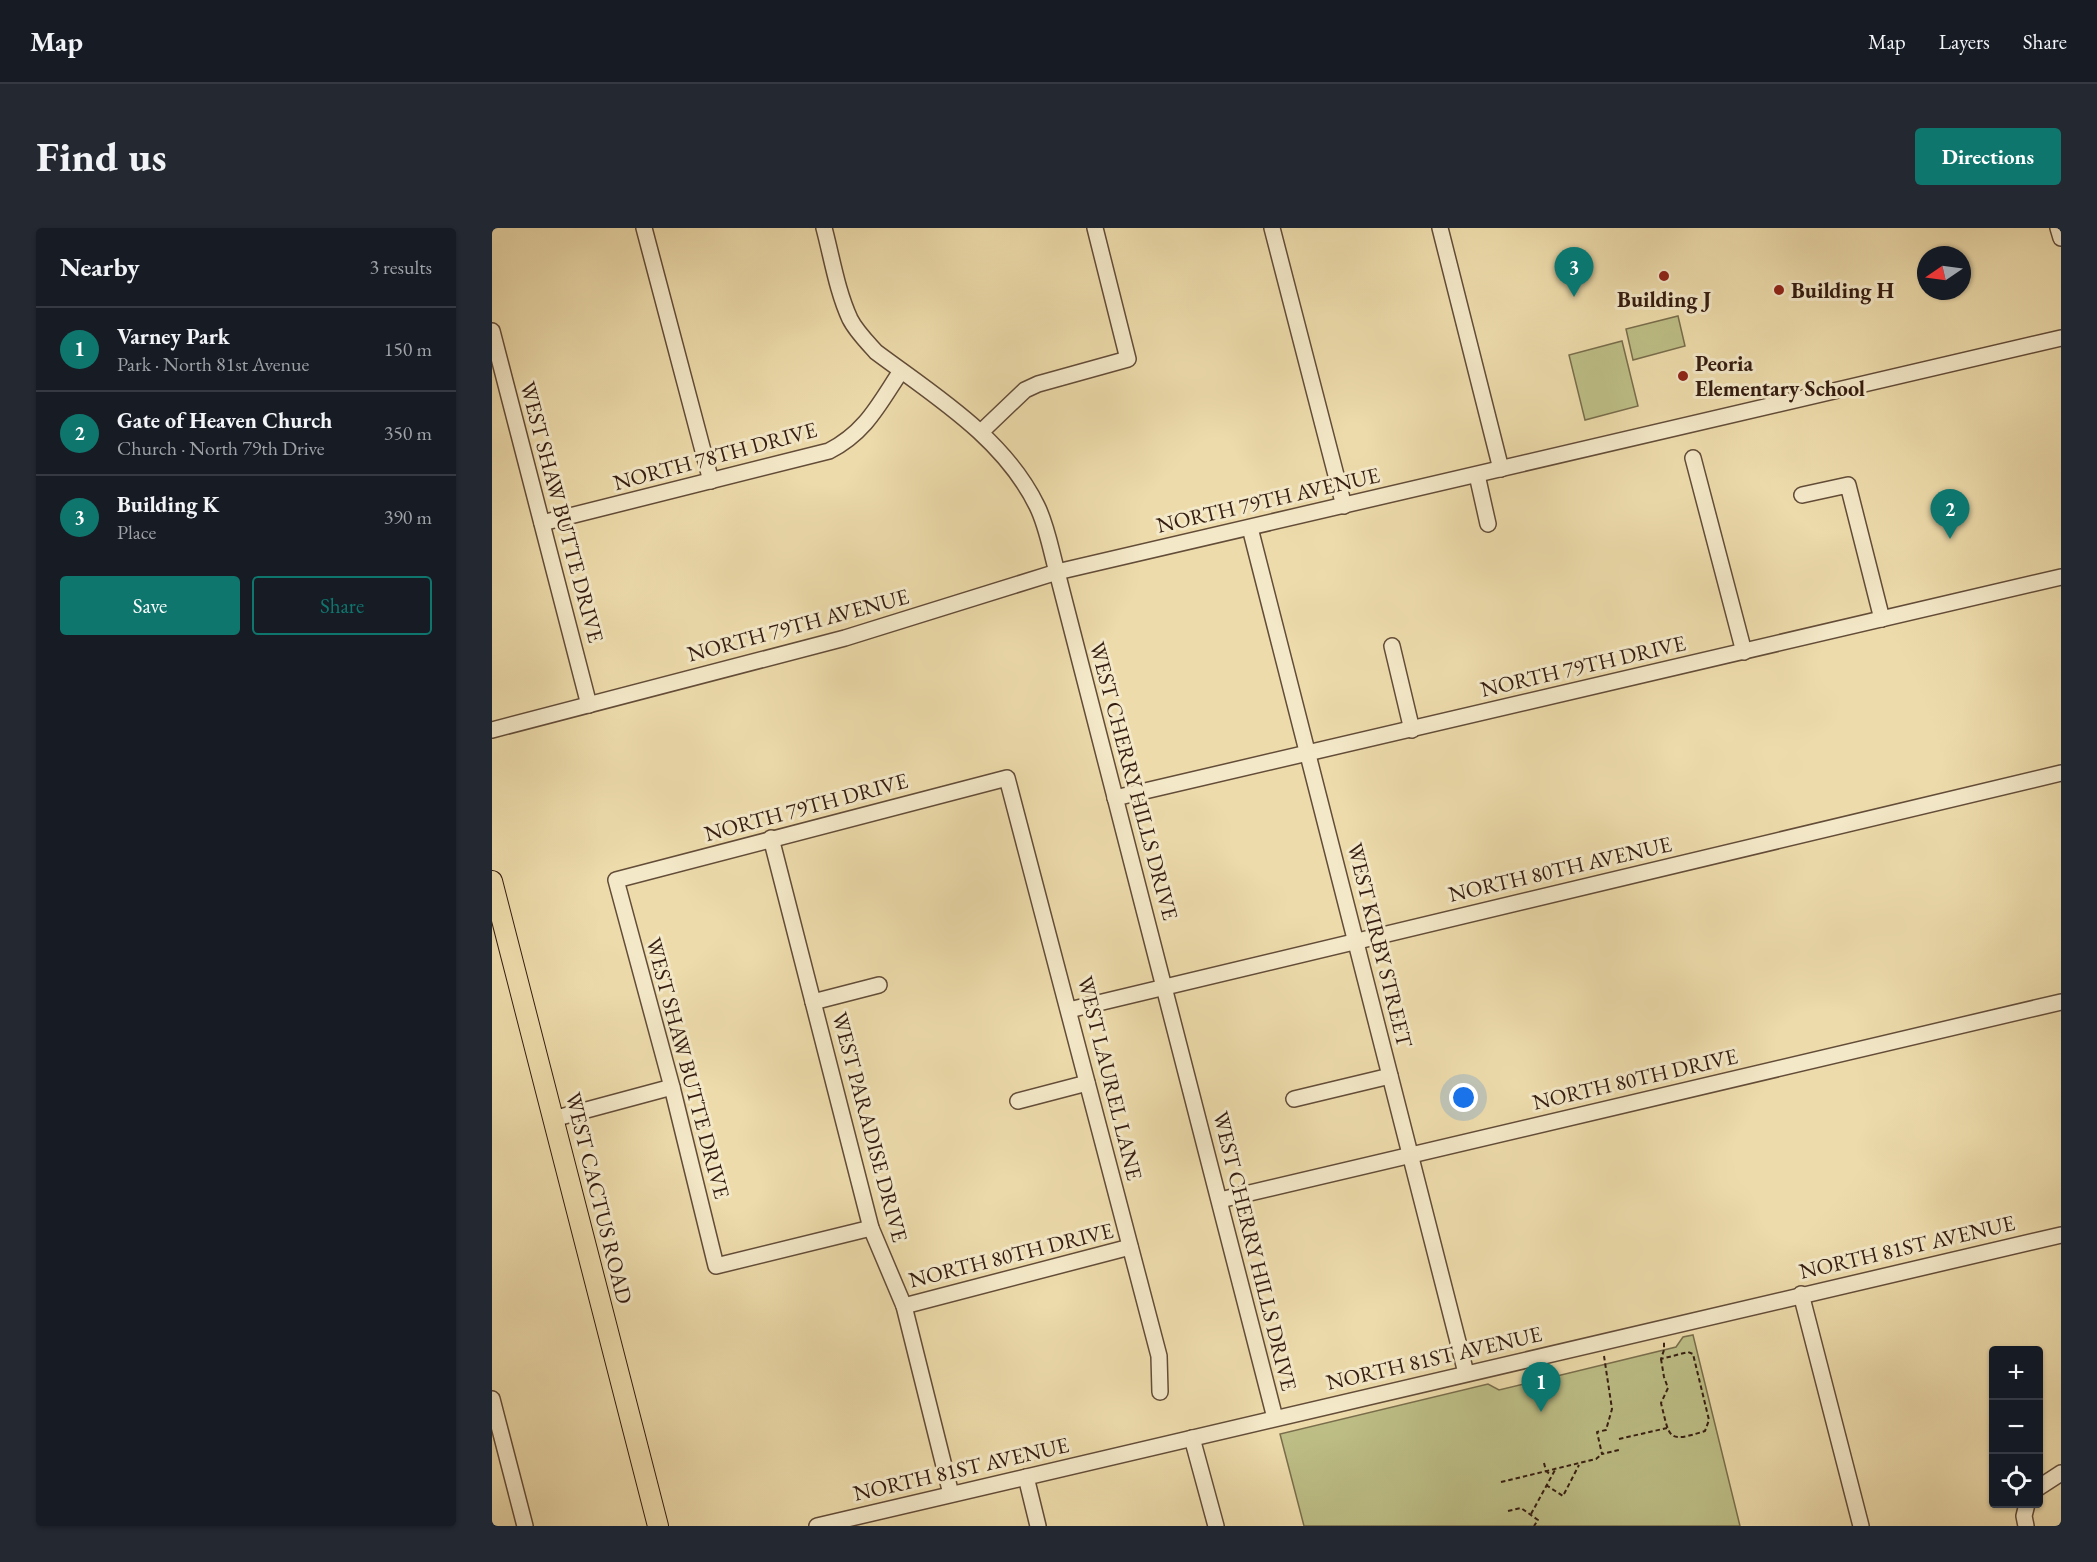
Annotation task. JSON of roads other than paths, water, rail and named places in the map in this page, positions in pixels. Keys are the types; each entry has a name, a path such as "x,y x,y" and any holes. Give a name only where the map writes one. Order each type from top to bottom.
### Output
{"main road":[{"name":"WEST CACTUS ROAD","path":"492,881 658,1526"}],"street":[{"path":"644,228 711,481"},
{"name":"WEST CHERRY HILLS DRIVE","path":"824,228 840,291 850,319 876,352 981,432 1014,467 1038,508 1057,572 1275,1418"},
{"path":"981,432 1025,390 1038,384 1128,359 1095,228"},
{"path":"1272,228 1344,506"},
{"path":"1440,228 1501,469"},
{"path":"2058,228 2061,238"},
{"name":"WEST SHAW BUTTE DRIVE","path":"492,331 589,705"},
{"name":"NORTH 79TH AVENUE","path":"492,730 853,636 1057,572 2061,338"},
{"name":"NORTH 78TH DRIVE","path":"542,523 829,451 844,443 861,429 902,371"},
{"path":"1693,458 1744,652"},
{"path":"1477,475 1488,524"},
{"path":"1802,495 1848,485 1882,619"},
{"name":"WEST KIRBY STREET","path":"1250,528 1466,1373"},
{"name":"NORTH 79TH DRIVE","path":"1115,798 2061,577"},
{"path":"1392,646 1412,730"},
{"name":"NORTH 80TH AVENUE","path":"1069,1010 2061,773"},
{"name":"NORTH 79TH DRIVE","path":"616,880 1007,778"},
{"name":"WEST LAUREL LANE","path":"1007,778 1159,1356 1160,1392"},
{"name":"WEST PARADISE DRIVE","path":"771,838 871,1228 904,1306 951,1494"},
{"name":"WEST SHAW BUTTE DRIVE","path":"616,880 672,1087 716,1266 871,1228"},
{"path":"813,1002 879,985"},
{"name":"NORTH 80TH DRIVE","path":"1220,1200 2061,1002"},
{"path":"1294,1099 1390,1076"},
{"path":"1018,1101 1087,1083"},
{"path":"553,1119 672,1087"},
{"name":"NORTH 81ST AVENUE","path":"817,1526 2061,1235"},
{"name":"NORTH 80TH DRIVE","path":"904,1306 1130,1247"},
{"path":"1801,1294 1861,1526"},
{"path":"492,1399 525,1526"},
{"path":"1192,1438 1215,1526"},
{"path":"2043,1485 2061,1473"},
{"path":"1026,1477 1038,1526"},
{"path":"2025,1508 2026,1526"}],"place":[{"name":"Building J","path":"1664,276"},
{"name":"Building H","path":"1779,290"},
{"name":"Building K","path":"1574,297"},
{"name":"Peoria Elementary School","path":"1683,376"},
{"name":"Gate of Heaven Church","path":"1950,539"},
{"name":"Varney Park","path":"1541,1412"}]}
